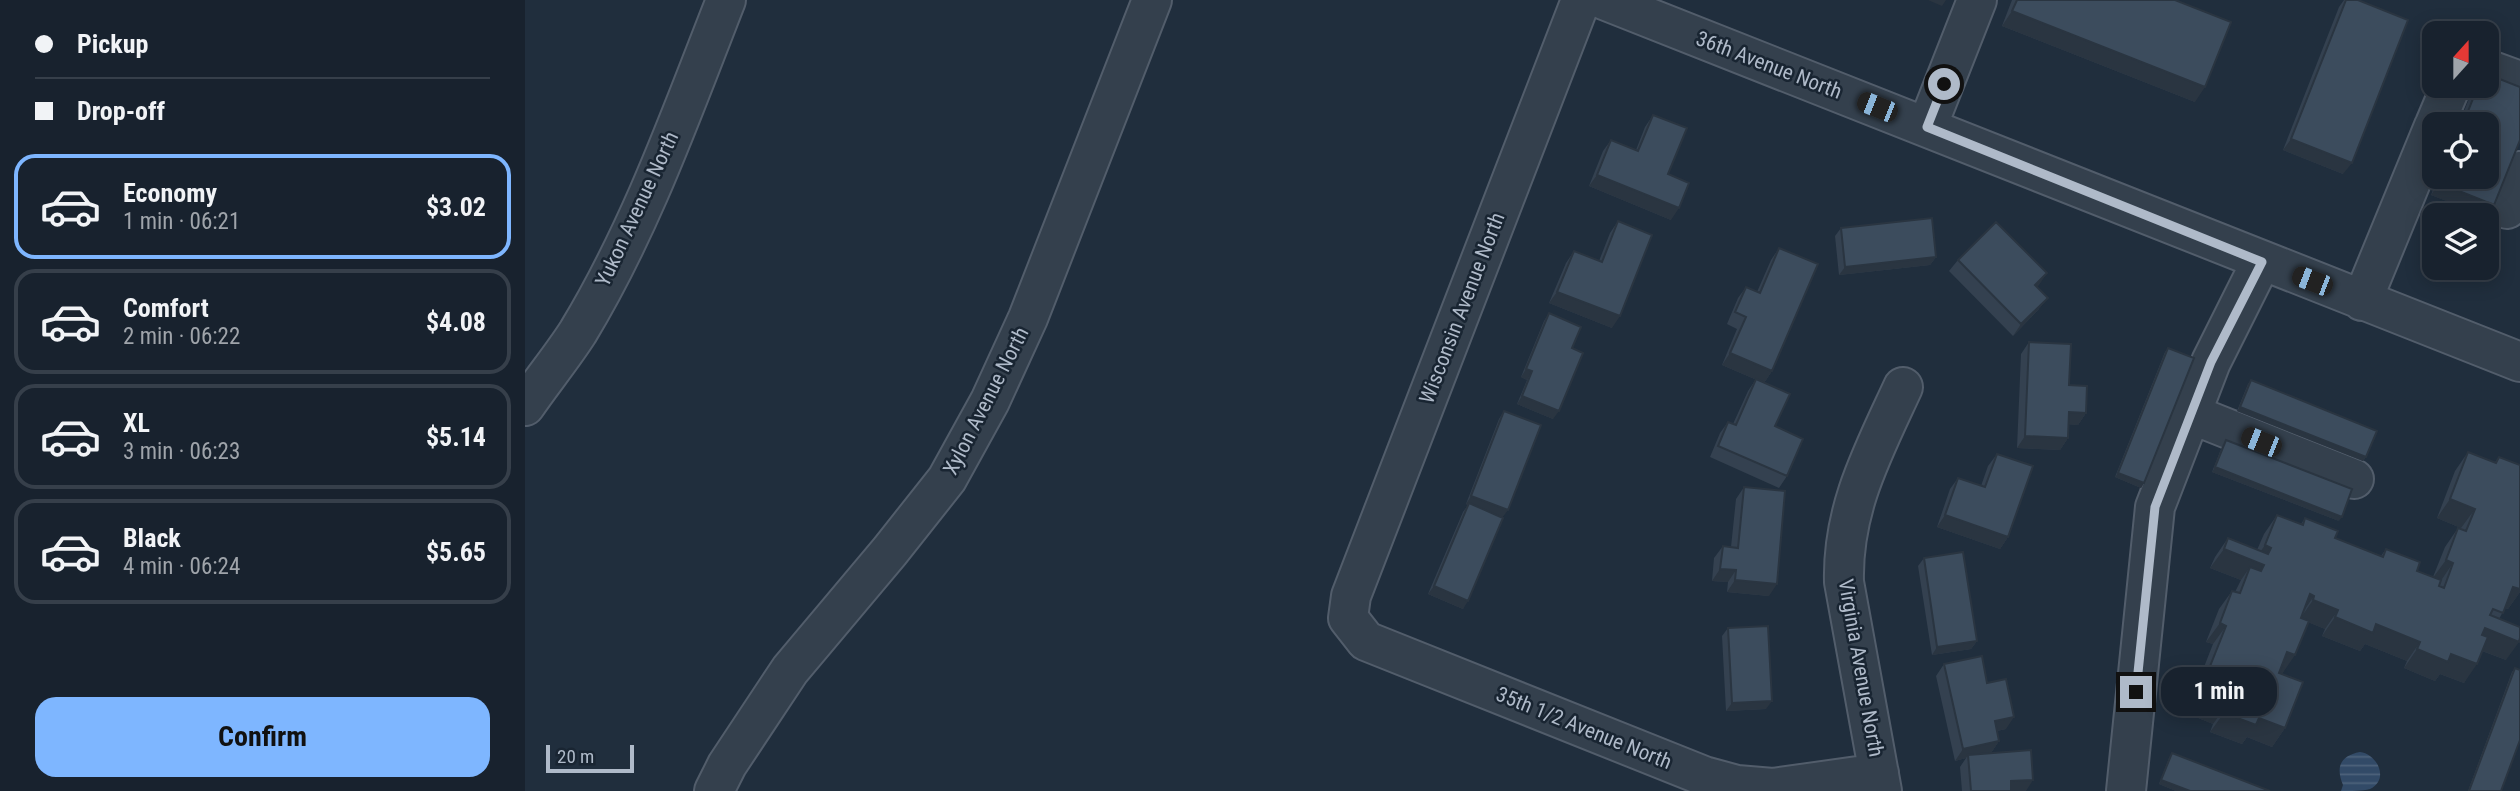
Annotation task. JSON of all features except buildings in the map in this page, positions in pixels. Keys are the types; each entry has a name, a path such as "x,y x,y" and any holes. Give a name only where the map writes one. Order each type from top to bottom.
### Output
{"street":[{"name":"Yukon Avenue North","path":"525,406 577,333 627,241 669,145 726,0"},
{"name":"Xylon Avenue North","path":"715,791 727,765 790,670 891,551 947,479 984,412 1028,318 1152,0"},
{"name":"Wisconsin Avenue North","path":"1348,618 1350,596 1581,0"},
{"name":"36th Avenue North","path":"1604,0 2520,362"},
{"path":"1927,127 1977,0"},
{"path":"2499,73 2520,81"},
{"path":"2362,301 2422,156"},
{"path":"2507,209 2520,172"},
{"path":"2127,791 2155,507 2211,362 2262,262"},
{"name":"Virginia Avenue North","path":"1880,782 1844,582 1844,553 1849,518 1867,466 1903,387"},
{"path":"2190,414 2354,479"},
{"name":"35th 1/2 Avenue North","path":"1348,618 1366,641 1704,776 1737,785 1773,788 1880,782"}],"water":[{"path":"2360,752 2372,757 2376,762 2379,779 2370,789 2341,791 2341,764 2348,756"}],"route":[{"path":"1944,84 1927,127 2262,262 2211,362 2155,507 2136,692"}]}
